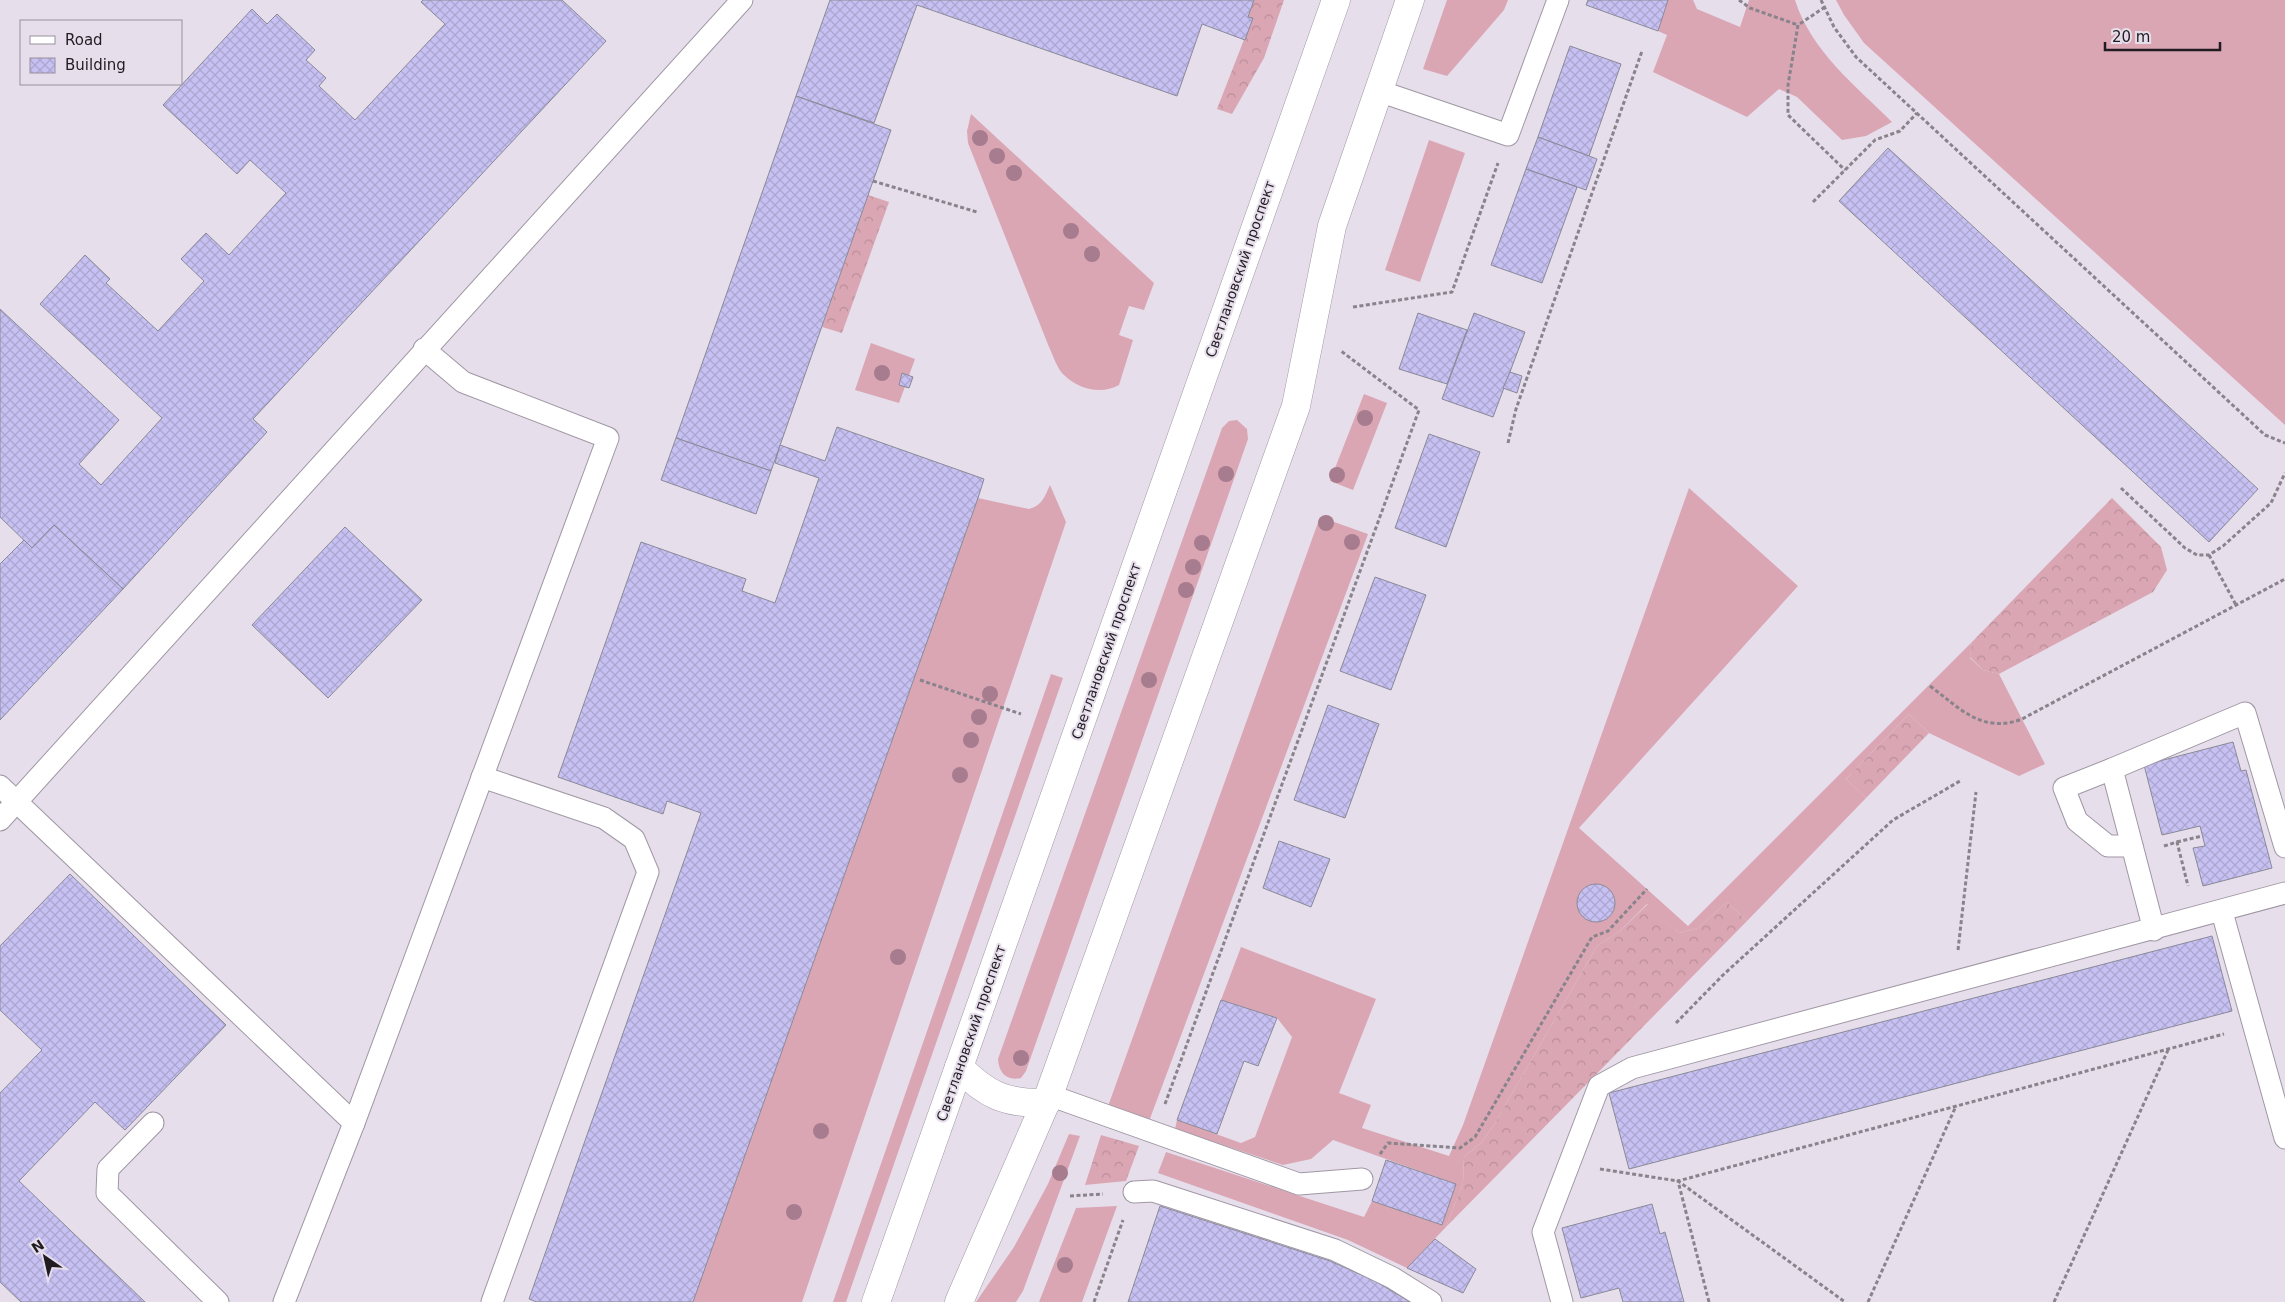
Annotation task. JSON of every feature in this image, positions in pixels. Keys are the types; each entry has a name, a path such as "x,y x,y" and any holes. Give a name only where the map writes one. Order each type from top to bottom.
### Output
{"main road":[{"name":"Светлановский проспект","path":"876,1302 1336,0"},
{"path":"958,1302 1047,1099 1296,406 1332,226 1410,0"},
{"path":"959,1067 977,1086 998,1096 1021,1103 1047,1099"}],"lane":[{"path":"0,820 742,0"},
{"path":"1379,91 1508,135 1558,0"},
{"path":"284,1302 354,1123 608,438 464,382 424,350"},
{"path":"2133,850 2108,846 2077,820 2064,788 2245,713 2285,847"},
{"path":"2112,768 2154,930"},
{"path":"482,777 604,818 634,839 648,872 492,1302"},
{"path":"0,786 354,1123"},
{"path":"1562,1302 1543,1232 1599,1086 1632,1068 2222,912 2285,893"},
{"path":"2222,912 2285,1138"},
{"path":"1047,1099 1299,1184 1362,1179"},
{"path":"153,1123 108,1169 107,1193 218,1302"},
{"path":"1134,1192 1153,1191 1335,1250 1393,1278 1431,1302"}],"path":[{"path":"1739,0 1750,8 1798,25"},
{"path":"1821,0 1834,27 1856,56 2265,435 2285,443"},
{"path":"1825,7 1798,25 1788,85 1788,115 1845,170"},
{"path":"1508,443 1516,409 1642,51"},
{"path":"1813,202 1875,140 1900,131 1917,113"},
{"path":"1353,307 1452,292 1508,135"},
{"path":"873,181 977,212"},
{"path":"1155,1134 1419,410 1341,351"},
{"path":"2121,488 2185,548 2197,555 2209,555 2223,546 2271,503 2285,473"},
{"path":"2209,555 2236,605"},
{"path":"1930,686 1981,722 2006,725 2285,579"},
{"path":"920,680 1020,714"},
{"path":"1674,1025 1723,975 1893,820 1960,781"},
{"path":"1954,983 1976,792"},
{"path":"2133,850 2202,836"},
{"path":"2177,842 2196,918"},
{"path":"1362,1179 1388,1143 1460,1148 1475,1137 1592,937 1608,930 1647,889"},
{"path":"1569,1164 1678,1182 2254,1026"},
{"path":"2054,1302 2168,1049"},
{"path":"1868,1302 1956,1106"},
{"path":"1678,1182 1708,1302"},
{"path":"1678,1182 1845,1302"},
{"path":"1094,1302 1134,1192"}],"green space":[{"path":"1254,0 1284,0 1264,58 1232,114 1217,109 1252,19 1248,17"},
{"path":"1447,0 1508,0 1504,10 1447,76 1423,69"},
{"path":"1668,0 1693,0 1697,9 1740,27 1749,0 1795,0 1802,18 1823,52 1892,122 1866,136 1842,140 1797,97 1779,89 1747,117 1653,72 1667,35 1658,31"},
{"path":"1836,0 2285,0 2285,425 1864,43"},
{"path":"971,114 1154,283 1144,310 1129,306 1119,335 1133,340 1119,385 1105,390 1083,387 1070,380 1057,366 968,143 967,131"},
{"path":"1429,140 1465,153 1420,282 1385,270"},
{"path":"868,195 889,202 842,333 822,327"},
{"path":"871,343 915,359 899,403 855,390"},
{"path":"1364,394 1387,403 1353,490 1330,481"},
{"path":"1237,420 1247,429 1248,439 1026,1071 1021,1078 1007,1077 1000,1068 998,1059 1222,428 1229,421"},
{"path":"1050,485 1066,522 802,1302 693,1302 978,498 1029,509 1040,503"},
{"path":"1689,488 1798,586 1579,828 1688,926 1972,642 1970,658 1983,670 1999,674 2045,764 2019,776 1929,733 1909,714 1846,779 1866,798 1747,921 1727,902 1698,928 1679,933 1647,904 1620,931 1597,946 1495,1123 1482,1142 1464,1157 1463,1183 1446,1227 1407,1268 1348,1240 1158,1173 1166,1152 1364,1217 1372,1201 1442,1225 1456,1184 1333,1140 1311,1159 1283,1165 1175,1129 1177,1120 1241,1143 1255,1137 1292,1037 1277,1018 1221,1000 1241,947 1376,999 1339,1093 1371,1105 1362,1128 1449,1156 1463,1125"},
{"path":"2112,498 2161,547 2167,570 2153,592 1999,674 1983,670 1970,657 1972,642"},
{"path":"1320,517 1368,534 1148,1124 1107,1109"},
{"path":"1051,674 1063,678 846,1302 833,1302"},
{"path":"1909,714 1929,733 1866,798 1846,779"},
{"path":"1727,902 1747,921 1446,1227 1463,1183 1464,1157 1482,1142 1495,1123 1597,946 1620,931 1648,904 1679,933 1698,928"},
{"path":"1069,1134 1080,1136 1023,1291 1016,1302 976,1302 1014,1247 1048,1184"},
{"path":"1101,1135 1139,1146 1126,1181 1085,1185"},
{"path":"1117,1206 1082,1302 1039,1302 1076,1208"}],"building":[{"path":"423,0 562,0 606,41 253,419 267,432 123,589 54,525 32,548 0,517 0,309 119,420 79,464 101,485 162,418 40,304 85,255 110,279 106,283 158,331 204,281 181,259 206,233 229,255 286,193 250,160 237,174 163,105 252,9 267,24 277,14 315,50 306,60 326,78 319,86 355,120 445,24 421,2"},
{"path":"830,0 1254,0 1248,17 1253,18 1245,40 1202,24 1177,96 917,5 874,123 796,96"},
{"path":"1588,0 1668,0 1658,31 1586,5"},
{"path":"1570,46 1621,64 1589,156 1538,137"},
{"path":"796,96 891,130 771,471 676,438"},
{"path":"1538,137 1597,159 1586,190 1526,169"},
{"path":"1888,148 2258,489 2209,542 1839,201"},
{"path":"1526,169 1577,187 1542,283 1491,265"},
{"path":"1418,313 1467,330 1447,384 1399,369"},
{"path":"1474,313 1525,332 1493,417 1442,399"},
{"path":"1510,372 1522,376 1517,393 1503,388"},
{"path":"902,373 913,377 909,388 899,385"},
{"path":"837,427 984,479 978,498 693,1302 537,1302 529,1299 701,813 667,801 663,814 558,777 641,542 746,579 742,591 775,603 819,478 775,463 780,445 825,461"},
{"path":"1429,434 1480,452 1446,547 1395,528"},
{"path":"676,438 771,471 756,514 661,480"},
{"path":"54,525 123,589 0,720 0,564 24,540 32,548"},
{"path":"345,527 422,600 328,698 252,625"},
{"path":"1375,577 1426,595 1391,690 1340,671"},
{"path":"1328,705 1379,724 1345,818 1294,800"},
{"path":"2233,742 2241,771 2246,770 2272,868 2203,886 2193,848 2205,846 2200,826 2162,835 2144,765"},
{"path":"1279,841 1330,859 1311,907 1263,888"},
{"path":"70,874 226,1025 125,1130 95,1102 19,1181 145,1302 21,1302 0,1282 0,1093 42,1050 0,1010 0,946"},
{"path":"1596,884 1609,890 1615,903 1609,916 1596,922 1583,916 1577,903 1583,890"},
{"path":"2212,936 2232,1011 1629,1169 1609,1093"},
{"path":"1221,1000 1277,1018 1258,1066 1244,1061 1217,1134 1177,1120"},
{"path":"1386,1160 1456,1184 1442,1225 1372,1201"},
{"path":"1652,1204 1660,1234 1665,1232 1684,1302 1623,1302 1619,1288 1581,1298 1562,1228"},
{"path":"1160,1206 1330,1261 1375,1281 1410,1302 1128,1302"},
{"path":"1435,1239 1476,1269 1463,1293 1407,1268"}]}
